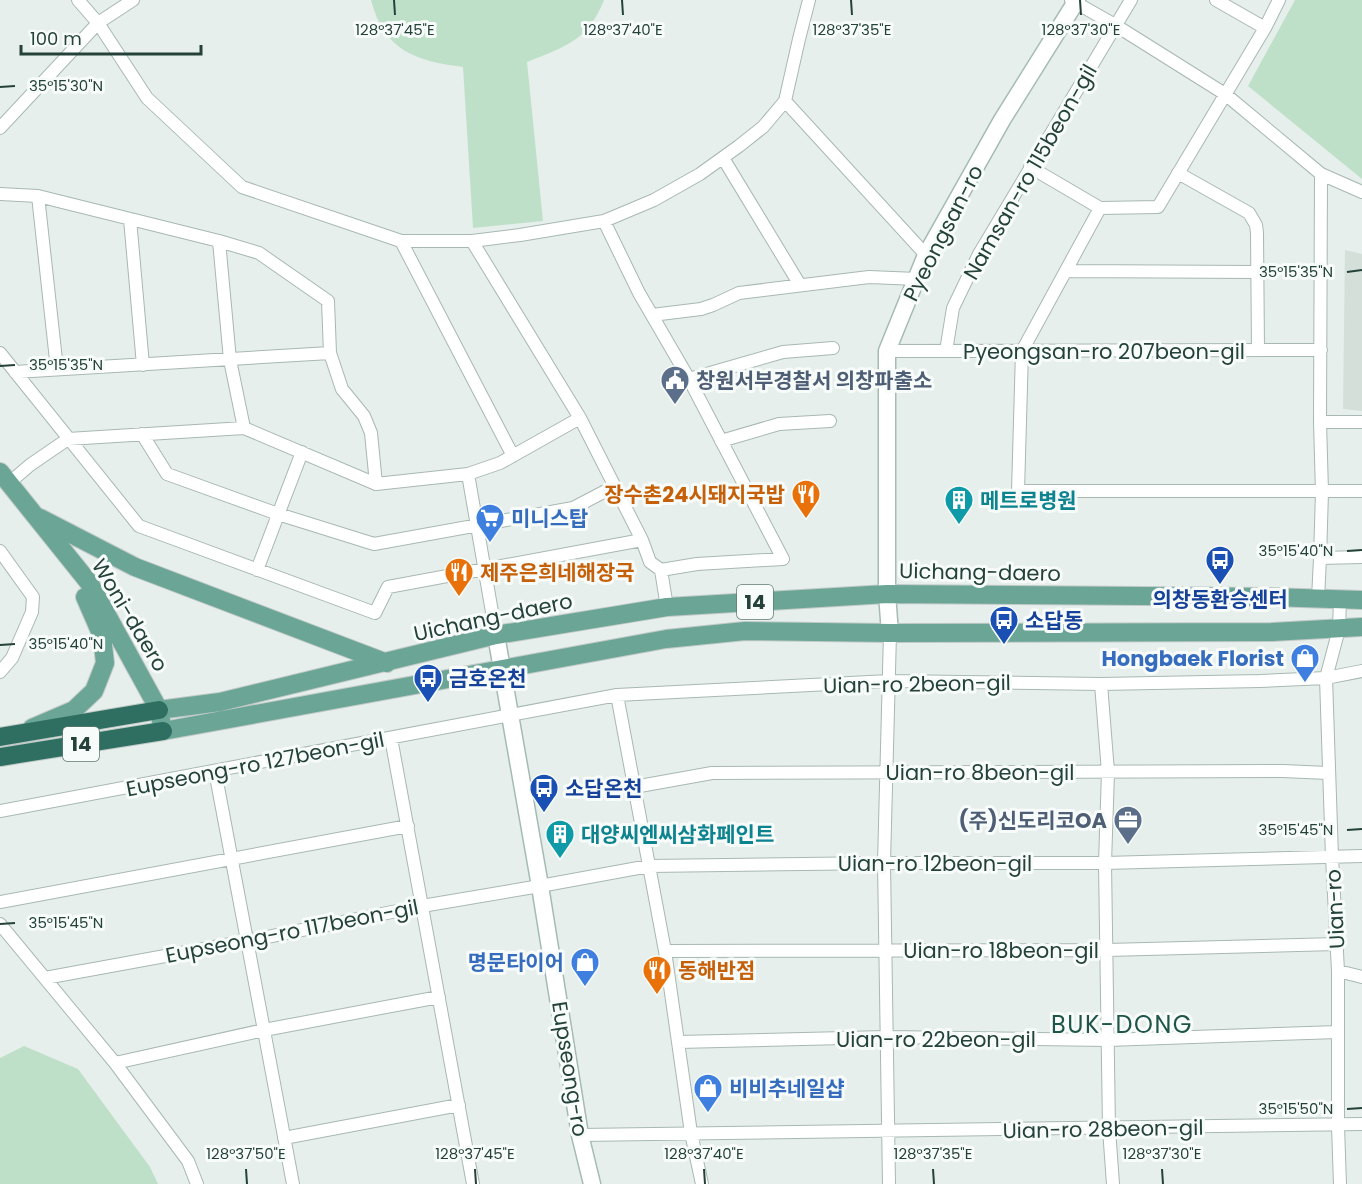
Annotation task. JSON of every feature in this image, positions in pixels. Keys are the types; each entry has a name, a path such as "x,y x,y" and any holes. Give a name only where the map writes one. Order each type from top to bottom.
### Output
{"highway":[{"name":"Uichang-daero","path":"0,737 159,710"},
{"name":"14","path":"0,757 163,731"}],"main road":[{"name":"Pyeongsan-ro","path":"890,633 887,594 887,351 926,255 1002,120 1075,1"},
{"name":"Woni-daero","path":"4,477 90,584 159,710 163,731"},
{"path":"33,514 135,567 387,663"},
{"path":"24,732 74,710 94,691 105,663 102,636 84,594 33,514"},
{"name":"Uichang-daero","path":"159,710 220,702 496,635 667,607 887,594 1362,600"},
{"name":"14","path":"163,731 666,639 745,632 1260,632 1362,627"},
{"name":"Eupseong-ro","path":"496,635 540,886 580,1135 592,1184"}],"street":[{"path":"78,0 98,23 147,98 242,187 401,241 472,241 604,220 654,200 700,174 763,127 785,101 809,0"},
{"path":"0,128 98,23 133,0"},
{"name":"Namsan-ro 115beon-gil","path":"946,351 953,309 979,254 1131,0"},
{"path":"1216,0 1264,28"},
{"path":"1030,167 1100,208 1158,207 1279,0"},
{"path":"1075,1 1225,94 1321,174 1362,192"},
{"path":"785,101 926,255"},
{"path":"723,158 800,285"},
{"path":"1178,173 1249,213 1256,225 1258,350"},
{"path":"1317,599 1322,492 1321,174"},
{"path":"0,194 38,196 259,254 328,301 330,353 342,389 364,416 371,433 375,484"},
{"path":"38,196 57,369"},
{"path":"1100,208 1022,351 1018,491 1362,492"},
{"path":"130,219 143,365"},
{"path":"604,220 639,293 689,379 783,559 697,564 661,570"},
{"path":"401,241 513,456"},
{"path":"472,241 580,418 642,540 650,562 661,570 667,607"},
{"path":"219,242 230,360 244,428"},
{"path":"1066,271 1257,272"},
{"path":"652,315 701,309 739,293 869,277 917,279"},
{"path":"689,379 783,352 833,348"},
{"name":"Pyeongsan-ro 207beon-gil","path":"887,351 1321,350"},
{"path":"0,353 139,526 375,613 388,586 642,540"},
{"path":"15,372 330,353"},
{"path":"4,477 30,465 68,439 244,428 375,484 468,474 500,463 580,418"},
{"path":"721,441 779,424 830,421"},
{"path":"1320,422 1362,422"},
{"path":"142,434 167,474 278,514 374,544 573,508 615,486"},
{"path":"257,570 302,452"},
{"path":"468,474 496,635"},
{"path":"0,551 33,597 32,612 16,649 12,658 0,672"},
{"path":"1320,558 1362,557"},
{"name":"Uian-ro","path":"1340,600 1339,629 1326,678 1338,971 1340,1184"},
{"path":"889,1184 884,863 890,633"},
{"name":"Uian-ro 2beon-gil","path":"511,716 617,695 889,681 1101,684 1260,681 1326,678 1362,671"},
{"path":"1101,684 1108,772 1105,863 1109,1129 1113,1184"},
{"path":"617,695 665,951 691,1133 702,1184"},
{"name":"Eupseong-ro 127beon-gil","path":"0,811 511,716"},
{"path":"392,738 473,1184"},
{"path":"215,771 293,1184"},
{"name":"Uian-ro 8beon-gil","path":"634,787 712,772 1329,772"},
{"path":"0,902 408,825"},
{"name":"Uian-ro 12beon-gil","path":"540,886 649,866 1105,863 1362,856"},
{"name":"Eupseong-ro 117beon-gil","path":"45,978 422,906 540,886"},
{"path":"0,924 115,1063 188,1161 197,1184"},
{"name":"Uian-ro 18beon-gil","path":"665,951 1107,950 1336,944"},
{"path":"1338,971 1362,977"},
{"path":"115,1063 264,1030 439,997"},
{"name":"Uian-ro 22beon-gil","path":"678,1042 886,1037 1108,1040 1338,1032"},
{"path":"284,1138 459,1105"},
{"name":"Uian-ro 28beon-gil","path":"580,1135 1362,1124"}],"shaded area":[{"path":"1345,250 1362,254 1362,411 1343,409"}],"green space":[{"path":"371,0 604,0 598,14 582,34 563,47 527,62 543,221 473,228 463,67 417,57 393,42 384,31"},
{"path":"1295,0 1362,0 1362,179 1248,86"},
{"path":"24,1046 78,1069 150,1167 158,1184 0,1184 0,1058"}],"place":[{"name":"창원서부경찰서 의창파출소","path":"675,406"},
{"name":"장수촌24시돼지국밥","path":"806,520"},
{"name":"메트로병원","path":"959,526"},
{"name":"미니스탑","path":"490,544"},
{"name":"의창동환승센터","path":"1220,586"},
{"name":"제주은희네해장국","path":"459,598"},
{"name":"소답동","path":"1004,646"},
{"name":"Hongbaek Florist","path":"1305,684"},
{"name":"금호온천","path":"428,704"},
{"name":"소답온천","path":"544,814"},
{"name":"(주)신도리코OA","path":"1128,846"},
{"name":"대양씨엔씨삼화페인트","path":"560,860"},
{"name":"명문타이어","path":"585,988"},
{"name":"동해반점","path":"657,996"},
{"name":"비비추네일샵","path":"708,1114"}],"district":[{"name":"BUK-DONG","path":"1122,1024"}]}
